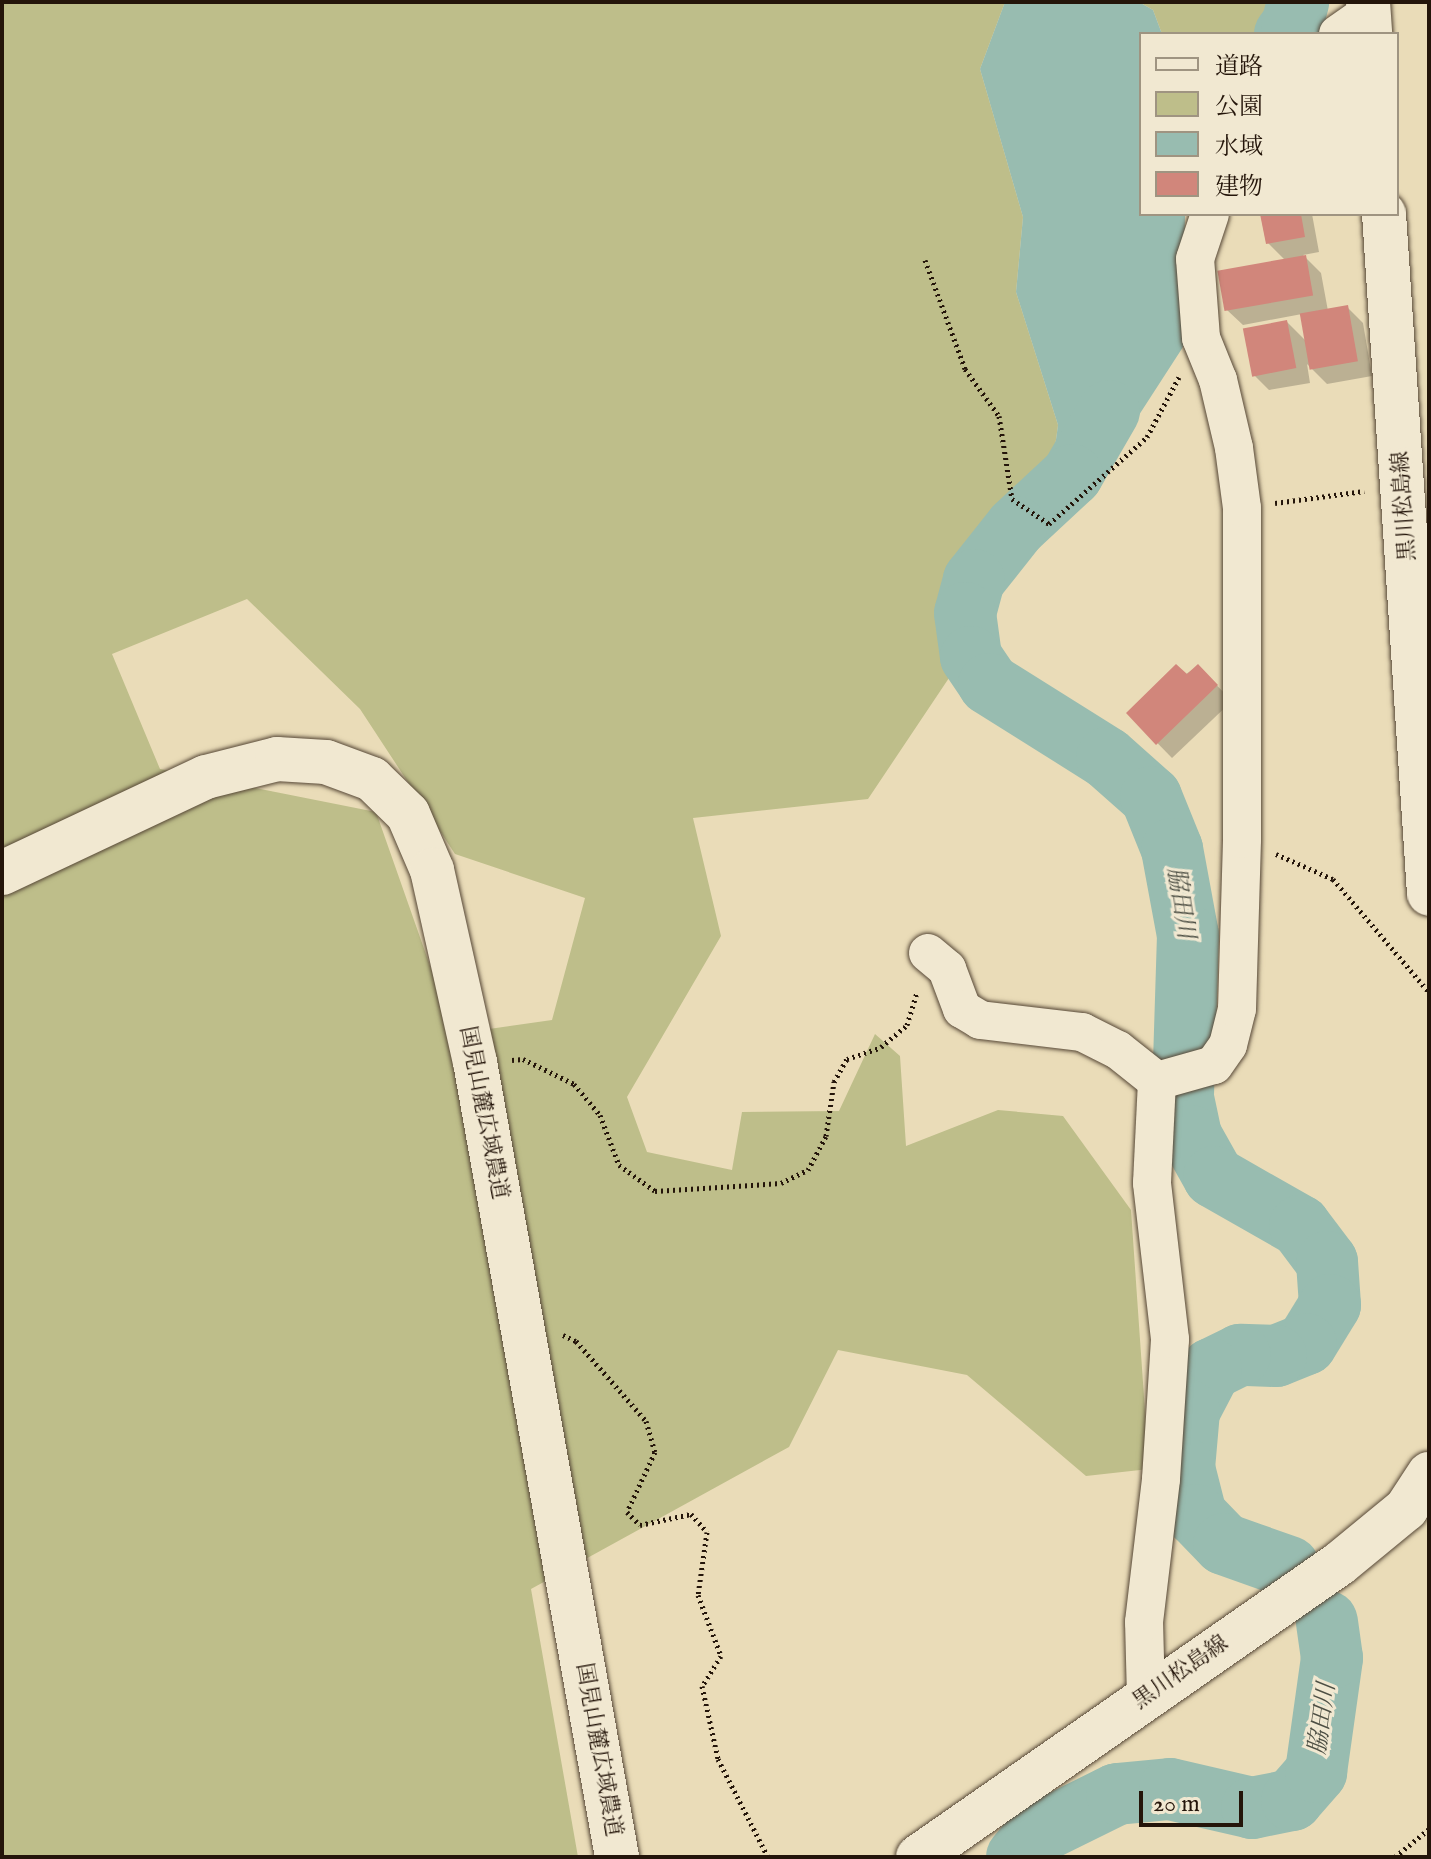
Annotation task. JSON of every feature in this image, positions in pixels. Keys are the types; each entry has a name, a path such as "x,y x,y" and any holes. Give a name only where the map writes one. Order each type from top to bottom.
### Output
{"street":[{"path":"1157,1081 1214,1065 1228,1045 1237,1009 1242,839 1242,508 1221,393 1201,338 1195,259 1209,216"},
{"name":"黒川松島線","path":"1384,216 1416,470 1429,894"},
{"name":"国見山麓広域農道","path":"2,873 206,777 277,759 326,762 372,779 408,814 432,870 475,1062 617,1857"},
{"path":"928,953 947,969 962,1009 980,1020 1082,1032 1118,1050 1157,1081"},
{"path":"1146,1697 1144,1622 1161,1479 1170,1339 1152,1183 1157,1081"},
{"name":"黒川松島線","path":"918,1857 1339,1564 1406,1509 1429,1474"}],"path":[{"path":"925,260 965,369 999,416 1012,499 1049,524 1147,437 1201,338"},
{"path":"1242,508 1369,490 1416,470"},
{"path":"1242,839 1333,879 1429,992"},
{"path":"475,1062 523,1059 574,1084 600,1115 619,1165 655,1191 781,1183 808,1170 826,1136 834,1082 847,1059 881,1047 907,1025 928,953"},
{"path":"520,1313 576,1341 646,1421 655,1452 627,1512 640,1525 691,1514 707,1532 698,1595 721,1656 702,1686 718,1759 768,1857"},
{"path":"1395,1857 1429,1829"}],"green space":[{"path":"2,2 1005,2 980,69 1023,217 1016,292 1058,425 1051,476 960,579 957,666 868,799 693,818 721,936 627,1097 647,1152 732,1170 742,1112 839,1111 875,1034 900,1056 906,1146 998,1110 1063,1116 1131,1210 1149,1469 1086,1476 967,1375 838,1350 789,1447 531,1589 578,1857 2,1857","holes":["247,599 360,709 455,854 585,898 552,1020 454,1034 376,812 160,769 112,654"]},
{"path":"1139,2 1271,2 1264,24 1255,32 1161,32 1153,10"}],"water":[{"path":"1005,2 1139,2 1153,10 1161,32 1139,32 1139,216 1185,216 1183,347 1128,432 1072,484 1051,476 1058,425 1016,292 1023,217 980,69"}],"building":[{"path":"1260,216 1301,216 1305,237 1266,244"},
{"path":"1306,255 1313,295 1224,311 1217,271"},
{"path":"1348,305 1358,361 1310,370 1300,314"},
{"path":"1287,320 1296,368 1252,377 1243,329"},
{"path":"1176,664 1187,674 1198,664 1218,685 1156,745 1126,713"}],"waterway":[{"name":"脇田川","path":"1287,32 1292,25 1298,2"},
{"name":"脇田川","path":"1109,411 1072,475 1016,527 974,580 965,613 971,657 989,684 1107,758 1151,797 1172,849 1188,935 1183,1098 1191,1136 1214,1177 1300,1226 1327,1262 1330,1305 1306,1344 1276,1356 1240,1355 1211,1369 1189,1411 1184,1468 1196,1515 1224,1544 1289,1567"},
{"name":"脇田川","path":"1017,1857 1036,1834 1117,1794 1170,1789 1252,1808 1292,1800 1316,1772 1332,1658 1327,1621"}]}
